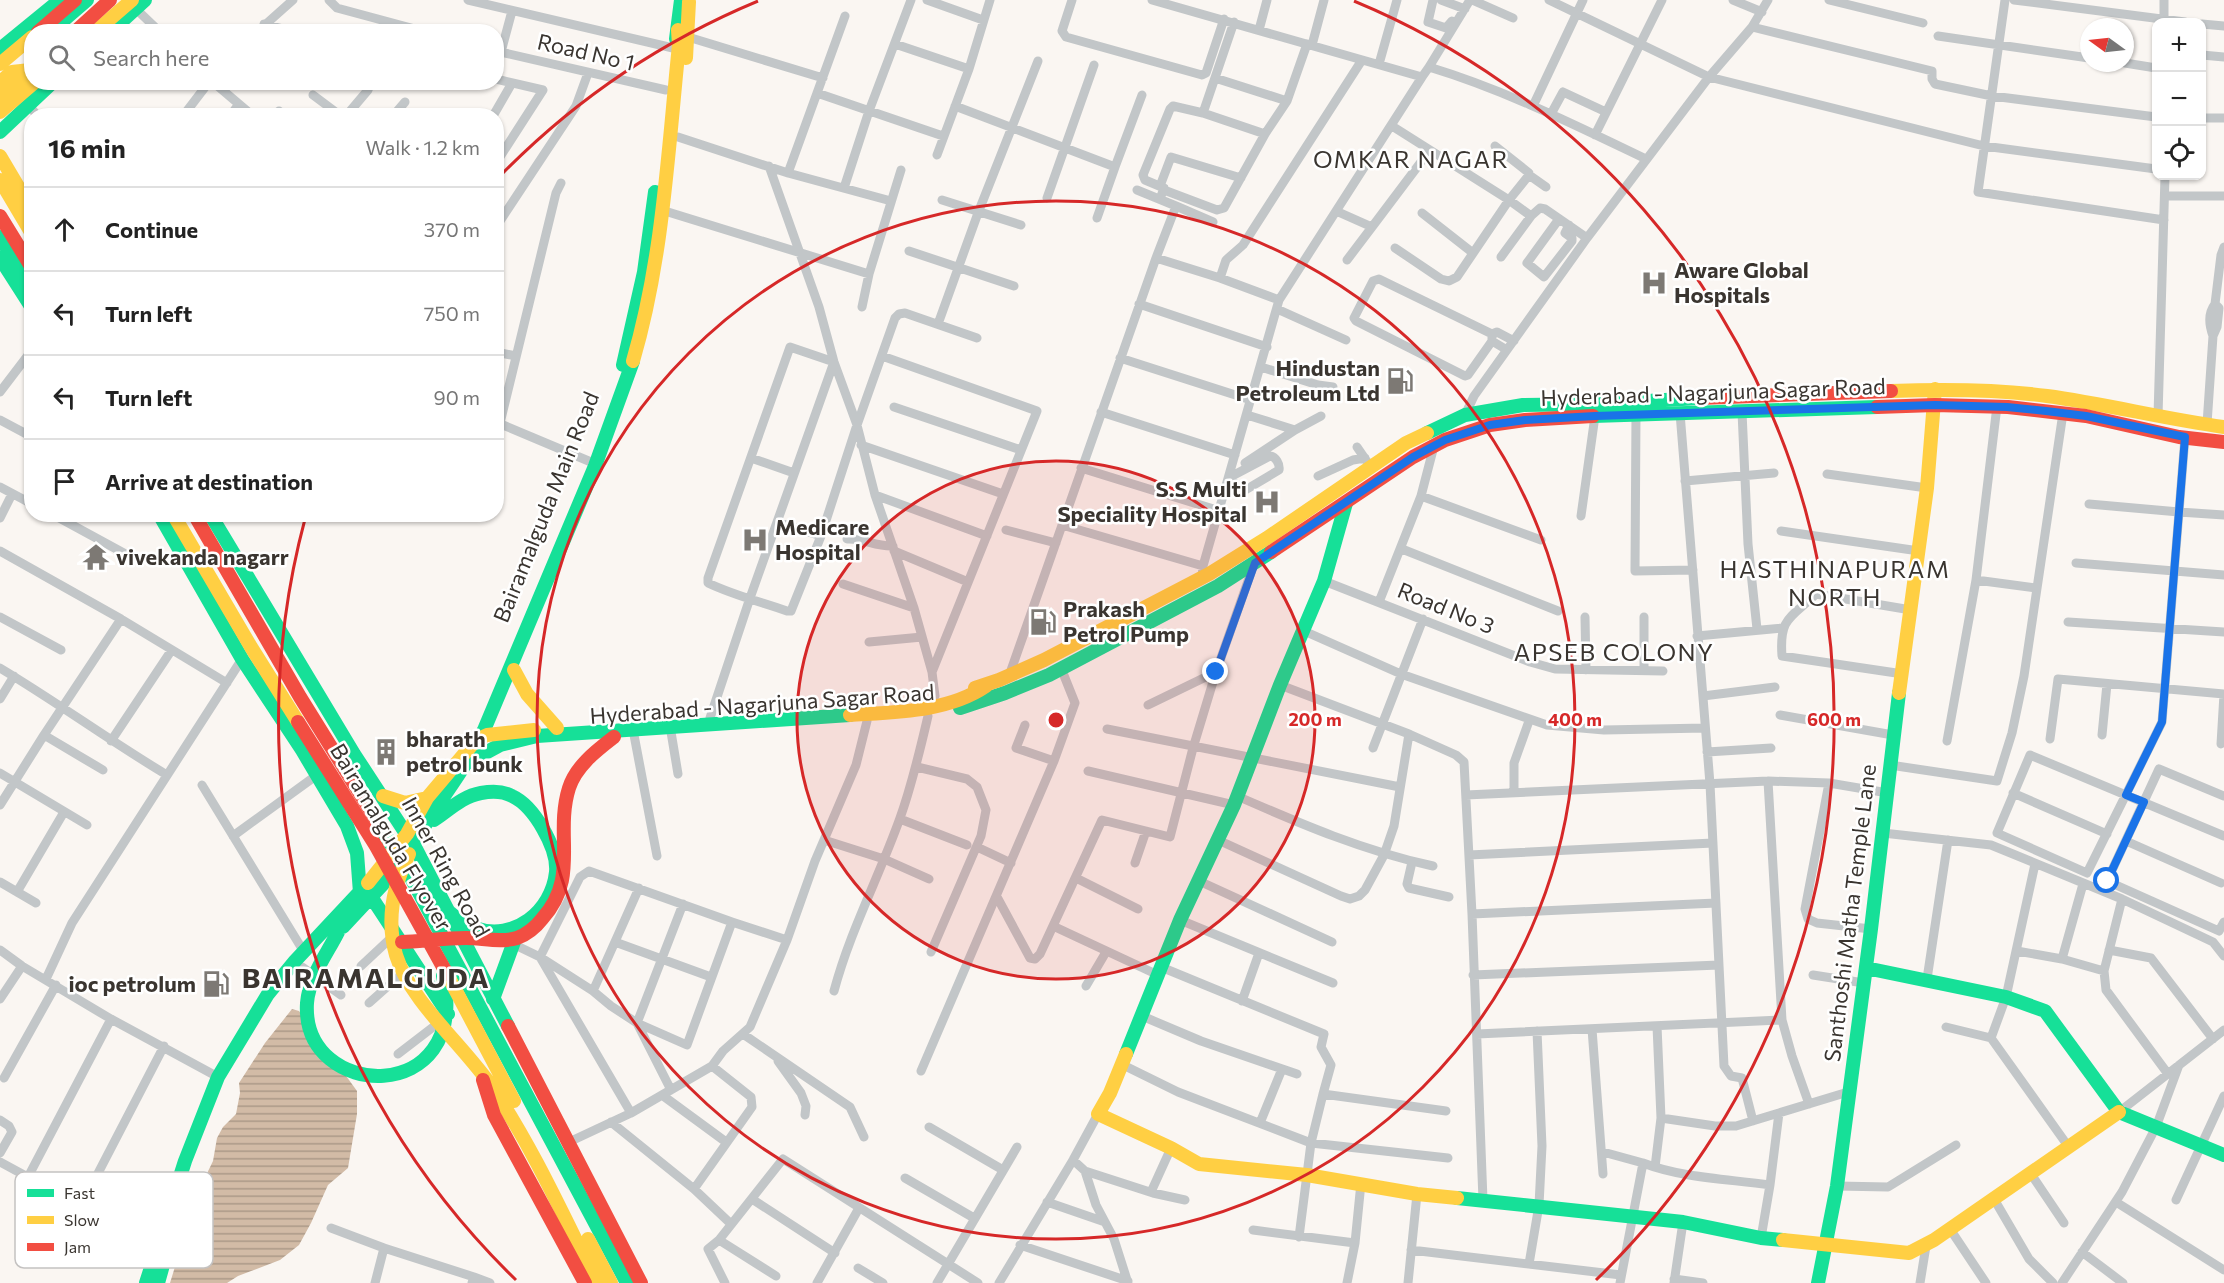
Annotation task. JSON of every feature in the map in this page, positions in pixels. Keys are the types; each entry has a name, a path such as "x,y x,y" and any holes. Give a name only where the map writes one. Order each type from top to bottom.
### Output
{"main road":[{"path":"31,24 60,0"},
{"path":"47,24 75,0"},
{"path":"41,16 65,19 87,0"},
{"path":"84,24 110,0"},
{"name":"Bairamalguda Main Road","path":"482,738 524,616 591,462 605,443 644,272 666,90 673,48 683,34 681,0"},
{"path":"476,758 482,738 514,670 605,443 627,403 645,343 653,307 678,137 683,34 689,0"},
{"path":"107,24 138,3"},
{"path":"118,24 138,3"},
{"path":"0,49 24,30"},
{"path":"597,1283 503,1104 477,1066 411,985 400,965 393,944 390,921 397,877 415,839 476,758 497,702 602,451 622,395 639,342 651,282 679,45 683,34"},
{"path":"0,64 24,44"},
{"path":"4,80 24,76"},
{"path":"0,98 4,80"},
{"path":"4,80 28,105"},
{"path":"0,112 24,84"},
{"path":"25,108 44,90"},
{"path":"0,132 24,109"},
{"path":"0,156 24,198"},
{"path":"0,180 24,220"},
{"path":"0,216 24,255"},
{"path":"0,237 24,277"},
{"path":"0,258 24,296"},
{"name":"Hyderabad - Nagarjuna Sagar Road","path":"482,738 558,728 909,702 986,686 1044,660 1267,538 1368,463 1465,415 1523,405 1596,404 1935,389 2001,391 2049,396 2224,427"},
{"name":"Santhoshi Matha Temple Lane","path":"1818,1283 1837,1186 1865,975 1893,735 1927,488 1935,389"},
{"name":"Hyderabad - Nagarjuna Sagar Road","path":"476,758 515,743 928,716 1005,693 1061,668 1218,586 1346,503 1380,478 1434,446 1490,425 1525,420 1636,414 1935,405 1997,406 2063,413 2185,437 2224,442"},
{"path":"1346,503 1324,581 1235,801 1180,920 1110,1093 1098,1113 1199,1164 1307,1175 1417,1194 1539,1205 1683,1222 1761,1238 1909,1253 1926,1246 2119,1112"},
{"path":"164,522 242,659 345,822 357,853 366,895 399,938 449,1015 482,1078 494,1115 585,1283"},
{"name":"Bairamalguda Flyover","path":"178,522 251,647 376,846 440,960 611,1283"},
{"name":"Bairamalguda Flyover","path":"199,522 300,696 408,872 627,1283"},
{"name":"Inner Ring Road","path":"215,522 354,754 416,849 641,1283"},
{"path":"514,670 518,682 527,694 558,728"},
{"path":"189,1172 206,1122 268,994 304,952 416,849 469,767 482,753 498,745 537,735 794,720 918,710 956,702 986,686"},
{"path":"399,938 514,941 545,918 558,902 564,881 564,811 569,786 582,765 614,737"},
{"path":"181,1172 218,1077 253,1028 302,967 338,932 366,895 407,834 427,798 482,738"},
{"path":"408,872 450,912 464,922 485,930 507,931 516,928 534,917 552,893 556,863 550,843 538,818 526,804 502,793 481,793 459,803 434,819"},
{"path":"345,822 357,825 365,822 378,812 384,798 401,804 413,804 427,798"},
{"path":"338,932 311,983 306,1004 308,1024 317,1043 330,1059 347,1071 367,1077 388,1077 408,1071 425,1059 437,1042 447,1019 446,993 440,960"},
{"path":"493,999 514,941"},
{"path":"1865,975 1927,979 2006,997 2045,1011 2119,1112 2224,1155"},
{"path":"482,1078 525,1057"},
{"path":"147,1283 151,1268"},
{"path":"158,1283 162,1268"}],"street":[{"path":"266,24 293,0"},
{"path":"329,0 337,8 396,24"},
{"path":"468,0 673,48"},
{"path":"844,188 869,111 911,0"},
{"path":"927,0 983,20"},
{"path":"937,155 969,69 990,0"},
{"path":"1072,0 1062,31 1066,37 1202,75 1206,73 1229,21"},
{"path":"1152,0 1422,77"},
{"path":"1191,10 1196,0"},
{"path":"1259,30 1267,0"},
{"path":"1137,190 1162,191 1220,210 1224,208 1264,134 1287,101 1302,58 1310,44 1324,0"},
{"path":"1379,64 1397,0"},
{"path":"1433,0 1428,22 1446,28 1452,21 1456,23"},
{"path":"1441,0 1465,9"},
{"path":"1062,525 1203,572 1220,510 1233,476 1235,455 1278,305 1471,0 1513,18"},
{"path":"1549,0 1709,77 1984,146 2152,168"},
{"path":"1533,106 1583,0"},
{"path":"1595,135 1662,0"},
{"path":"1733,0 1762,12"},
{"path":"1465,415 1474,396 1587,238 1709,77 1752,27 1768,0"},
{"path":"1829,0 1847,2 1923,23"},
{"path":"2005,0 1978,192 2164,220"},
{"path":"2014,0 2152,20"},
{"path":"2164,0 2164,18"},
{"path":"138,3 154,24"},
{"path":"504,36 512,11"},
{"path":"789,173 845,16"},
{"path":"1203,112 1229,36 1229,21"},
{"path":"2206,24 2224,26"},
{"path":"1752,27 1932,71 1935,84 1992,96 2152,116"},
{"path":"683,34 823,78"},
{"path":"1938,36 2080,57"},
{"path":"895,44 969,69"},
{"name":"Road No 1","path":"504,52 666,90"},
{"path":"2206,55 2224,57"},
{"path":"1220,278 1226,260 1243,245 1362,60"},
{"path":"938,324 978,213 1038,61"},
{"path":"2134,64 2152,67"},
{"path":"1047,198 1094,65"},
{"path":"1429,67 1476,81 1533,106 1582,123"},
{"path":"504,215 576,106 588,73"},
{"path":"1215,78 1287,101"},
{"path":"504,81 543,90 504,151"},
{"path":"497,108 512,83"},
{"path":"190,108 204,90"},
{"path":"221,90 244,108"},
{"path":"353,108 368,90"},
{"path":"1553,112 1563,92 1606,112"},
{"path":"818,93 943,136"},
{"path":"313,95 330,108"},
{"path":"1097,218 1142,95"},
{"path":"400,108 405,102"},
{"path":"236,108 239,104"},
{"path":"28,105 31,108"},
{"path":"955,106 1115,167"},
{"path":"1213,222 1176,206 1162,191 1145,180 1143,175 1170,109 1173,106 1203,112 1264,134"},
{"path":"1553,112 1646,159"},
{"path":"2206,118 2224,118"},
{"path":"1392,126 1531,216"},
{"path":"678,137 789,173 891,201"},
{"path":"1495,146 1546,187"},
{"path":"1347,260 1430,150"},
{"path":"1162,191 1171,157 1241,178"},
{"path":"769,166 819,307 875,495 914,608 932,672 935,696"},
{"path":"862,307 869,274 901,170"},
{"path":"1395,248 1441,279 1449,281 1457,277 1509,200 1529,175"},
{"path":"2158,416 2165,180"},
{"path":"504,400 556,193 561,183"},
{"path":"21,193 24,190"},
{"path":"2165,196 2224,196"},
{"path":"942,200 1021,225"},
{"path":"1009,676 1139,304 1176,206"},
{"path":"1501,257 1536,210 1543,208 1587,238"},
{"path":"1336,211 1372,227"},
{"path":"668,212 869,274"},
{"path":"1422,213 1473,253"},
{"path":"1559,219 1527,262 1527,265 1544,277 1572,241 1572,238 1565,232 1569,225"},
{"path":"2207,424 2213,336 2217,327 2221,255 2224,247"},
{"path":"909,251 1014,286"},
{"path":"1156,258 1220,278 1346,340"},
{"path":"1507,350 1492,338 1379,279 1373,281 1354,316 1356,321 1465,376 1468,375 1492,338 1497,333 1514,341"},
{"path":"1139,304 1267,347"},
{"path":"834,362 790,347 708,583 787,611 792,610 821,536 856,425 895,318 905,313 977,338"},
{"path":"504,354 516,356"},
{"path":"882,356 1037,411 932,672"},
{"path":"1120,358 1251,400"},
{"path":"0,392 24,360"},
{"path":"710,718 834,362"},
{"path":"1261,367 1318,385 1333,387"},
{"path":"1947,741 1977,580 1997,406"},
{"path":"894,407 1021,450"},
{"path":"1101,412 1235,455"},
{"path":"1742,412 1744,476 1756,629"},
{"path":"1680,413 1710,784 1724,1066 1731,1076 1742,1078 1753,1121"},
{"path":"1890,765 1997,781 2013,733 2024,676 2036,588 2053,493 2063,413"},
{"path":"1636,414 1635,571 1693,570"},
{"path":"1247,415 1295,430"},
{"path":"1233,476 1295,430 1321,416"},
{"path":"1581,516 1595,416"},
{"path":"0,420 24,433"},
{"path":"504,425 591,462"},
{"path":"2087,873 2162,722 2185,437"},
{"path":"861,445 1003,494"},
{"path":"1379,602 1402,549 1421,496 1434,446"},
{"path":"1356,447 1368,463"},
{"path":"752,458 794,473"},
{"path":"1318,476 1353,460 1368,463"},
{"path":"1082,468 1220,510"},
{"path":"1685,481 1774,473"},
{"path":"1827,474 1927,488"},
{"path":"0,487 24,500"},
{"path":"0,518 12,494"},
{"path":"875,495 987,536"},
{"path":"1421,496 1541,540"},
{"path":"2089,504 2224,515"},
{"path":"66,522 131,557"},
{"path":"777,522 821,536"},
{"path":"1006,530 1056,543"},
{"path":"1781,531 1919,551"},
{"path":"848,539 854,538 893,549 968,582"},
{"path":"1402,549 1558,611"},
{"path":"0,551 121,619 226,683"},
{"path":"2076,562 2224,575"},
{"path":"997,897 1030,958 1035,959 1040,954 1102,820 1170,837 1216,672 1255,563"},
{"path":"1977,580 2036,588"},
{"name":"Road No 3","path":"1324,581 1530,662 1555,669 1663,671"},
{"path":"843,584 914,608"},
{"path":"1903,674 1782,656 1782,628 1794,611 1816,594 1911,610"},
{"path":"1585,616 1586,670"},
{"path":"0,617 61,650"},
{"path":"1644,617 1644,670"},
{"path":"0,805 121,619"},
{"path":"1374,747 1423,619"},
{"path":"2068,622 2224,632"},
{"path":"1697,636 1782,628"},
{"path":"1304,631 1401,674 1529,721 1547,725 1604,730 1706,728"},
{"path":"869,642 922,637"},
{"path":"111,741 171,651"},
{"path":"46,979 72,923 242,659"},
{"path":"0,668 166,775"},
{"path":"921,1071 1054,761 1075,703 1061,668"},
{"path":"1148,705 1216,672"},
{"path":"0,699 14,676"},
{"path":"2050,739 2058,679 2224,694 2221,744"},
{"path":"2102,735 2107,684"},
{"path":"1280,685 1409,734 1461,759 1465,768 1483,1200"},
{"path":"1703,696 1775,687"},
{"path":"1780,715 1893,735"},
{"path":"834,992 843,959 900,819 917,767 928,716"},
{"path":"569,1142 631,1113 712,1066 723,1051 750,1027 856,765 867,721"},
{"path":"1514,792 1514,764 1529,721"},
{"path":"1025,725 1016,748 1054,761"},
{"path":"1107,729 1400,788"},
{"path":"671,732 678,774"},
{"path":"1218,840 1350,899 1359,896 1365,890 1384,855 1394,826 1409,734"},
{"path":"44,735 103,770"},
{"path":"634,735 657,856"},
{"path":"1707,752 1771,748"},
{"path":"2224,836 2030,755 1997,833 2219,931 2224,921"},
{"path":"917,767 967,778 977,788 986,810 981,836 972,846 932,952"},
{"path":"2107,881 2159,769 2224,796"},
{"path":"1088,771 1235,801 1384,855 1433,866"},
{"path":"0,773 87,825"},
{"path":"233,836 317,776"},
{"path":"1466,795 1768,781 1829,783 1888,793"},
{"path":"1768,781 1782,1020 1809,1104"},
{"path":"1829,783 1804,909 1808,920 1817,923 1871,929"},
{"path":"202,785 304,952"},
{"path":"2013,793 2107,834"},
{"path":"17,892 64,812"},
{"path":"900,819 1011,863"},
{"path":"1135,863 1146,831"},
{"path":"1883,833 1990,845 2122,899 2213,942 2224,956"},
{"path":"824,840 884,859 929,879"},
{"path":"1927,979 1948,840"},
{"path":"2126,841 2221,883"},
{"path":"1469,855 1713,843"},
{"path":"1412,862 1407,884 1409,888 1449,897"},
{"path":"1992,1038 2006,997 2035,864"},
{"path":"540,957 580,877 589,871 787,940"},
{"path":"1076,878 1138,909"},
{"path":"1198,881 1332,942"},
{"path":"0,882 36,903"},
{"path":"2062,959 2083,884"},
{"path":"593,991 639,888"},
{"path":"2122,899 2104,971 2106,990 2168,1074"},
{"path":"1472,914 1716,903"},
{"path":"683,904 637,1023 667,1093 726,1142"},
{"path":"1180,920 1334,983"},
{"path":"514,941 593,991 637,1023 687,1044 732,922"},
{"path":"1053,926 1106,952 1242,1000 1324,1034 1321,1047 1331,1065 1311,1143 1299,1237"},
{"path":"361,966 399,938"},
{"path":"615,942 711,977"},
{"path":"0,950 22,966 111,1019 218,1077"},
{"path":"2109,950 2151,958 2213,1039"},
{"path":"2017,951 2062,959 2104,971"},
{"path":"1086,986 1106,952"},
{"path":"1242,1000 1260,953"},
{"path":"540,957 631,1113"},
{"path":"369,1003 415,962"},
{"path":"1473,975 1719,965"},
{"path":"0,999 22,966"},
{"path":"302,967 341,995"},
{"path":"1814,975 1865,975"},
{"path":"4,1078 56,985"},
{"path":"398,1054 449,1015"},
{"path":"1142,1016 1202,1041 1297,1074"},
{"path":"31,1172 111,1019"},
{"path":"1476,1034 1782,1020"},
{"path":"1654,1167 1661,1118 1657,1026"},
{"path":"1946,1027 1992,1038 2068,1146"},
{"path":"1592,1029 1603,1174"},
{"path":"2119,1112 2224,1030"},
{"path":"1529,1264 1539,1205 1542,1146 1537,1031"},
{"path":"742,1034 850,1107 864,1137"},
{"path":"99,1172 164,1046"},
{"path":"775,1056 801,1093 806,1106 805,1116"},
{"path":"1121,1064 1178,1092 1311,1143 1448,1158"},
{"path":"2062,1283 2116,1203 2156,1127 2180,1065"},
{"path":"694,1189 750,1111 752,1100 712,1066"},
{"path":"1260,1122 1282,1069"},
{"path":"1661,1118 1715,1126 1736,1126 1848,1092"},
{"path":"1323,1094 1446,1111"},
{"path":"2176,1200 2224,1096"},
{"path":"999,1283 1073,1160 1098,1113"},
{"path":"1761,1238 1779,1113"},
{"path":"0,1120 9,1126 12,1132 0,1154"},
{"path":"611,1122 694,1189 731,1224"},
{"path":"929,1127 1003,1170"},
{"path":"1837,1186 1888,1187 1956,1145"},
{"path":"937,1283 1017,1147"},
{"path":"1151,1192 1171,1148"},
{"path":"1603,1152 1654,1167 1770,1185"},
{"path":"725,1283 708,1249 719,1240 783,1159 978,1283"},
{"path":"1073,1160 1085,1171 1185,1200"},
{"path":"0,1162 19,1172"},
{"path":"1411,1250 1529,1264 1620,1279 1642,1163"},
{"path":"1085,1171 1096,1205 1114,1239 1128,1282"},
{"path":"2031,1174 2064,1224"},
{"path":"905,1178 974,1218"},
{"path":"1347,1283 1355,1243 1361,1184"},
{"path":"1408,1283 1417,1194"},
{"path":"752,1199 835,1253"},
{"path":"1994,1199 2029,1259 2053,1283"},
{"path":"1047,1202 1105,1222"},
{"path":"2116,1203 2224,1270"},
{"path":"817,1283 860,1208"},
{"path":"1683,1222 1674,1281 1703,1283"},
{"path":"331,1228 473,1280 490,1283"},
{"path":"1950,1229 1986,1283"},
{"path":"1253,1230 1355,1243"},
{"path":"719,1240 776,1276"},
{"path":"1020,1245 1128,1282"},
{"path":"1920,1283 1926,1246"},
{"path":"375,1283 384,1248"},
{"path":"2082,1252 2123,1283"},
{"path":"858,1268 883,1283"}],"shaded area":[{"path":"292,1009 299,1011 357,1091 357,1114 348,1168 328,1185 299,1245 280,1260 238,1276 227,1283 170,1283 175,1268 213,1268 213,1172 208,1172 213,1161 217,1138 223,1127 236,1114 240,1093 239,1083 265,1043"}],"traffic: fast":[{"path":"31,24 60,0"},
{"path":"41,16 65,19 87,0"},
{"path":"119,24 145,0"},
{"path":"676,39 681,0"},
{"path":"0,49 24,29"},
{"path":"25,108 45,90"},
{"path":"0,132 24,109"},
{"path":"623,365 644,272 655,192"},
{"path":"0,237 24,277"},
{"path":"0,258 24,296"},
{"path":"409,854 427,822 467,762 484,730 595,466 633,361"},
{"path":"1427,433 1465,415 1523,405 1596,404 1699,398"},
{"path":"1593,416 1877,407"},
{"path":"1126,1054 1180,920 1234,805 1280,685 1324,581 1346,503"},
{"path":"164,522 242,659 302,750 347,826 357,853 360,893"},
{"path":"215,522 354,754 416,849 508,1026"},
{"path":"960,708 1049,675 1218,586 1271,552"},
{"path":"1818,1283 1837,1186 1899,693"},
{"path":"467,763 500,745 537,736 850,715"},
{"path":"422,885 446,910 467,925 490,931 504,931 517,927 539,911 553,886 556,872 553,851 543,829 528,809 509,794 485,792 474,795 462,800 434,820"},
{"path":"380,826 408,872 627,1283"},
{"path":"343,927 398,868"},
{"path":"181,1172 218,1077 268,994 295,961 368,883"},
{"path":"372,898 448,1014"},
{"path":"338,932 311,984 307,1003 312,1036 330,1059 355,1073 384,1076 411,1068 433,1049 445,1019 443,976"},
{"path":"493,999 515,939"},
{"path":"1866,968 2006,997 2045,1011 2119,1112 2224,1155"},
{"path":"1457,1198 1683,1222 1761,1238 1783,1240"},
{"path":"146,1283 151,1268"},
{"path":"158,1283 162,1268"}],"traffic: slow":[{"path":"104,24 132,0"},
{"path":"686,58 689,2"},
{"path":"633,361 658,244 668,165 679,45 678,30"},
{"path":"0,64 24,44"},
{"path":"0,82 12,72 24,71"},
{"path":"0,98 24,76"},
{"path":"0,112 26,90"},
{"path":"0,156 24,196"},
{"path":"0,180 24,220"},
{"path":"1899,693 1927,488 1935,389"},
{"path":"1891,391 1969,390 2028,394 2069,399 2224,427"},
{"path":"975,688 1044,660 1209,574 1267,538 1406,443 1427,433"},
{"path":"178,522 298,722"},
{"path":"514,670 527,694 557,728"},
{"path":"850,715 938,706 971,695 986,686"},
{"path":"368,883 407,834 427,798 476,740 487,735 534,730"},
{"path":"383,796 405,803 427,798"},
{"path":"409,854 395,891 392,916 393,942 403,972 425,1006 480,1071 507,1110 548,1183 597,1283"},
{"path":"447,974 514,1101"},
{"path":"1126,1054 1110,1093 1098,1114 1171,1148 1199,1164 1307,1175 1417,1194 1457,1198"},
{"path":"1783,1240 1909,1253 1934,1240 2119,1112"},
{"path":"588,1239 611,1283"}],"traffic: jam":[{"path":"47,24 75,0"},
{"path":"84,24 110,0"},
{"path":"0,216 24,255"},
{"path":"1699,398 1891,391"},
{"path":"1877,407 1935,405 2008,407 2086,416 2179,437 2224,442"},
{"path":"1271,552 1413,457 1445,440 1490,425 1525,420 1593,416"},
{"path":"199,522 300,697 380,826"},
{"path":"298,722 376,846 447,974"},
{"path":"402,942 458,938 511,939 524,935 537,925 553,903 560,888 564,856 565,806 572,780 587,760 614,737"},
{"path":"508,1026 641,1283"},
{"path":"483,1080 494,1115 585,1283"}],"place":[{"name":"Aware Global Hospitals","path":"1654,283"},
{"name":"Hindustan Petroleum Ltd","path":"1400,381"},
{"name":"S.S Multi Speciality Hospital","path":"1267,502"},
{"name":"Medicare Hospital","path":"755,540"},
{"name":"vivekanda nagarr","path":"96,557"},
{"name":"Prakash Petrol Pump","path":"1043,622"},
{"name":"bharath petrol bunk","path":"386,752"},
{"name":"ioc petrolum","path":"216,984"}],"district":[{"name":"OMKAR NAGAR","path":"1411,160"},
{"name":"HASTHINAPURAM NORTH","path":"1835,584"},
{"name":"APSEB COLONY","path":"1614,653"},
{"name":"BAIRAMALGUDA","path":"366,978"}],"route":[{"path":"1216,672 1255,563 1413,457 1445,440 1490,425 1525,420 1595,416 1935,405 2007,407 2086,416 2185,437 2162,722 2126,795 2144,802 2107,881"}]}
